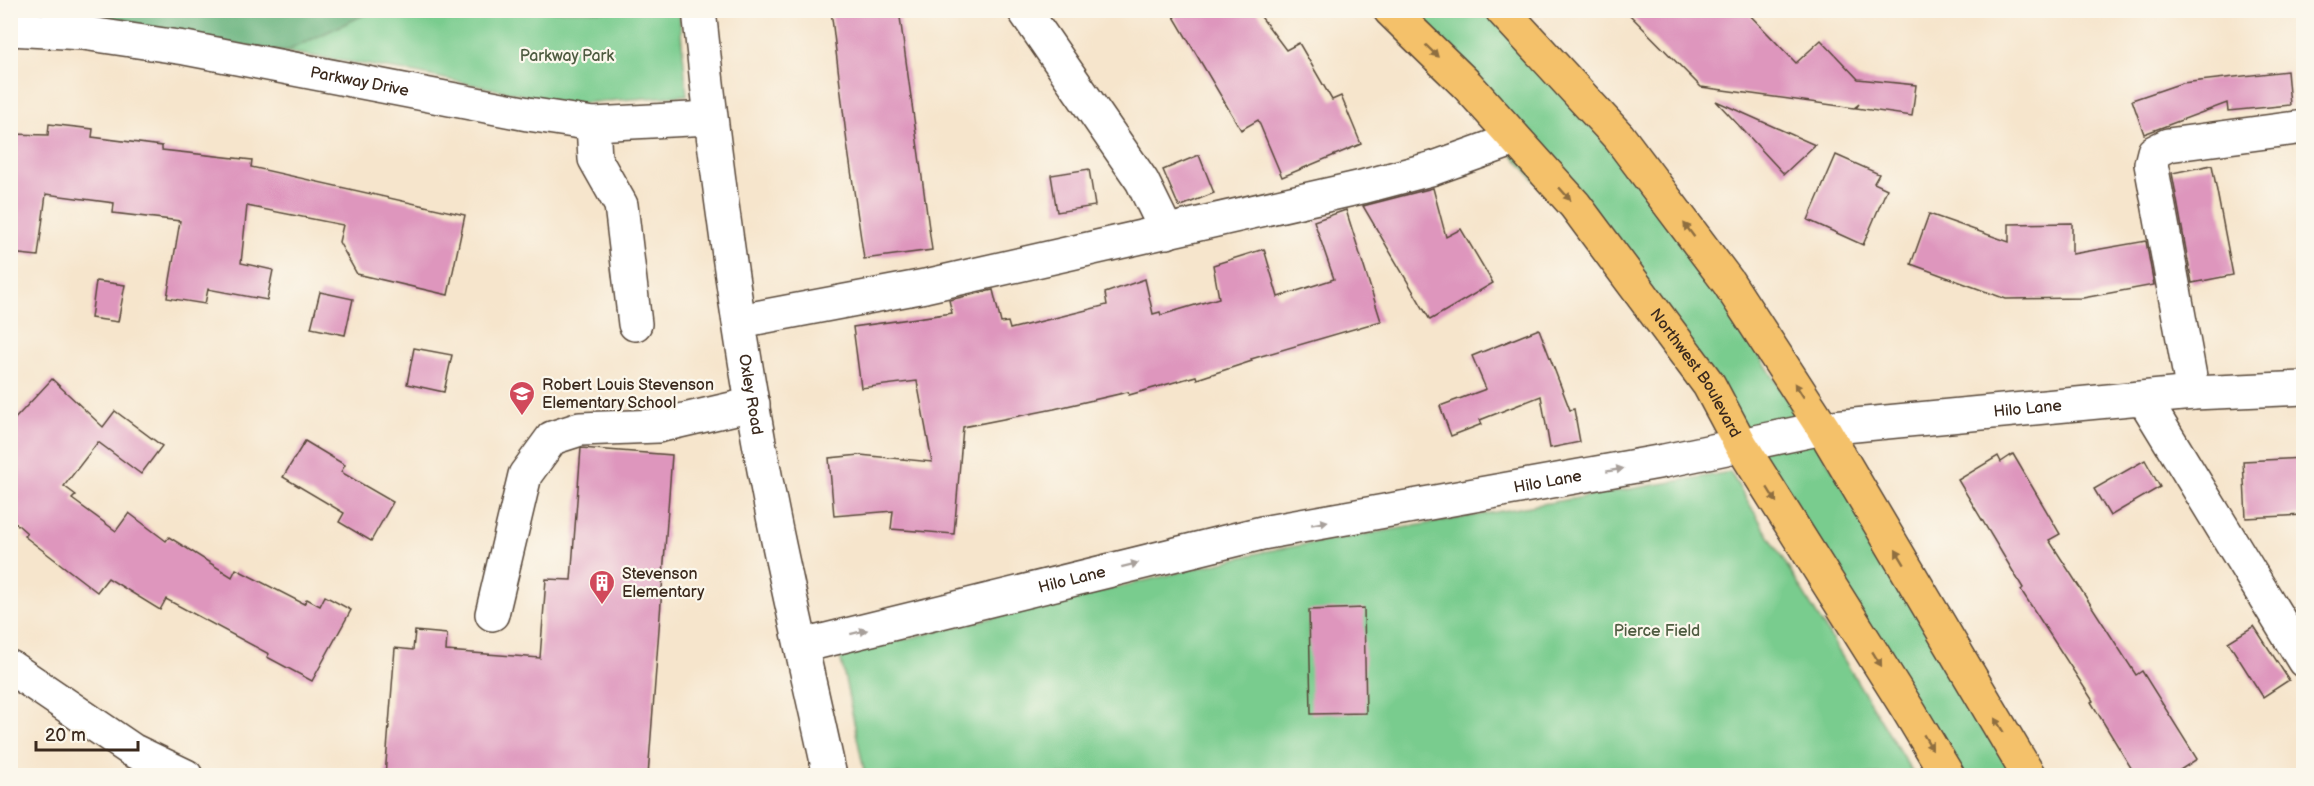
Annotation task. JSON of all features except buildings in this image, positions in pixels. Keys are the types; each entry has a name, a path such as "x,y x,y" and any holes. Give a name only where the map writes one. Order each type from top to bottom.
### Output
{"main road":[{"name":"Northwest Boulevard","path":"1390,10 1467,85 1575,205 1709,385 1741,445 1948,776"},
{"path":"1502,10 1619,137 1728,282 1824,428 2029,776"}],"street":[{"name":"Oxley Road","path":"699,10 710,118 753,404 770,497 830,776"},
{"path":"1024,10 1142,181 1167,232"},
{"name":"Parkway Drive","path":"10,29 83,33 185,48 528,114 593,124 710,118"},
{"path":"593,124 595,159 621,205 635,324"},
{"path":"2193,393 2151,164 2154,152 2168,145 2304,127"},
{"path":"740,321 925,286 1362,188 1434,168 1515,139"},
{"name":"Hilo Lane","path":"802,645 1262,533 1652,463 1824,428 2193,393 2304,388"},
{"path":"2144,399 2304,661"},
{"path":"492,614 525,475 552,438 580,429 658,426 753,404"},
{"path":"10,667 132,750 186,776"}],"green space":[{"name":"Parkway Park","path":"77,10 679,11 687,95 567,104 406,71 76,19"},
{"path":"77,10 372,11 285,52 76,19"},
{"path":"1390,11 1502,11 1619,137 2029,775 1948,775 1709,385"},
{"name":"Pierce Field","path":"1730,472 1914,775 865,775 840,655 1267,551"}],"place":[{"name":"Robert Louis Stevenson Elementary School","path":"522,417"},
{"name":"Stevenson Elementary","path":"602,606"}]}
